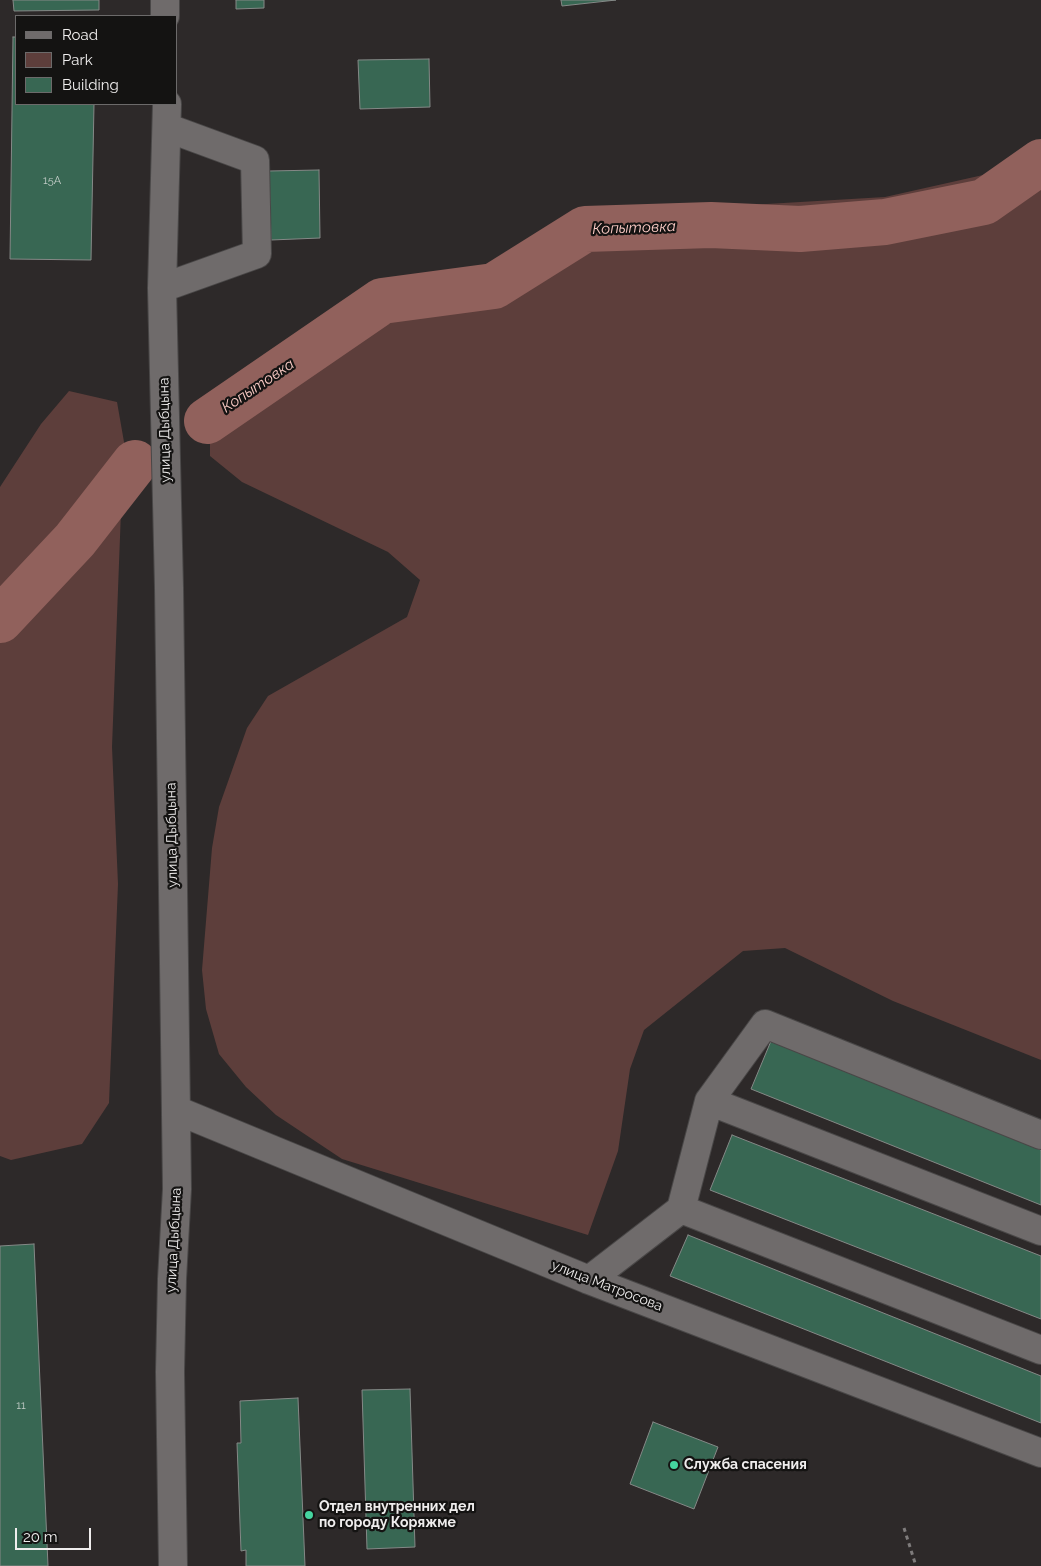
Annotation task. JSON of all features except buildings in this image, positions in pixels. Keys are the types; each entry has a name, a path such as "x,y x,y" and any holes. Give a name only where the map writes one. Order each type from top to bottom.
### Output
{"street":[{"path":"165,0 165,15"},
{"path":"162,288 257,254 255,160 167,116"},
{"name":"улица Дыбцына","path":"167,116 162,288 169,588 177,1189 172,1279 170,1372 173,1566"},
{"path":"589,1280 681,1209 709,1101 765,1024 1041,1135"},
{"path":"709,1101 1041,1231"},
{"name":"улица Матросова","path":"176,1110 589,1280 1041,1453"},
{"path":"681,1209 1041,1350"}],"path":[{"path":"904,1528 916,1566"}],"green space":[{"path":"1041,162 1041,1060 893,1001 785,948 743,951 644,1030 630,1069 618,1151 588,1235 342,1159 276,1115 246,1087 219,1054 206,1009 202,970 212,848 219,807 247,728 268,696 407,617 420,580 388,552 242,482 210,456 210,416 236,385 502,258 665,210 885,197"},
{"path":"69,391 117,402 127,459 121,511 112,747 118,884 109,1103 82,1144 11,1160 0,1156 0,487 41,424"}],"waterway":[{"name":"Копытовка","path":"207,421 382,301 494,286 585,229 711,225 800,229 885,222 984,202 1041,162"},
{"name":"Копытовка","path":"0,620 75,540 135,463"}],"place":[{"name":"Служба спасения","path":"674,1465"},
{"name":"Отдел внутренних дел по городу Коряжме","path":"309,1515"}]}
